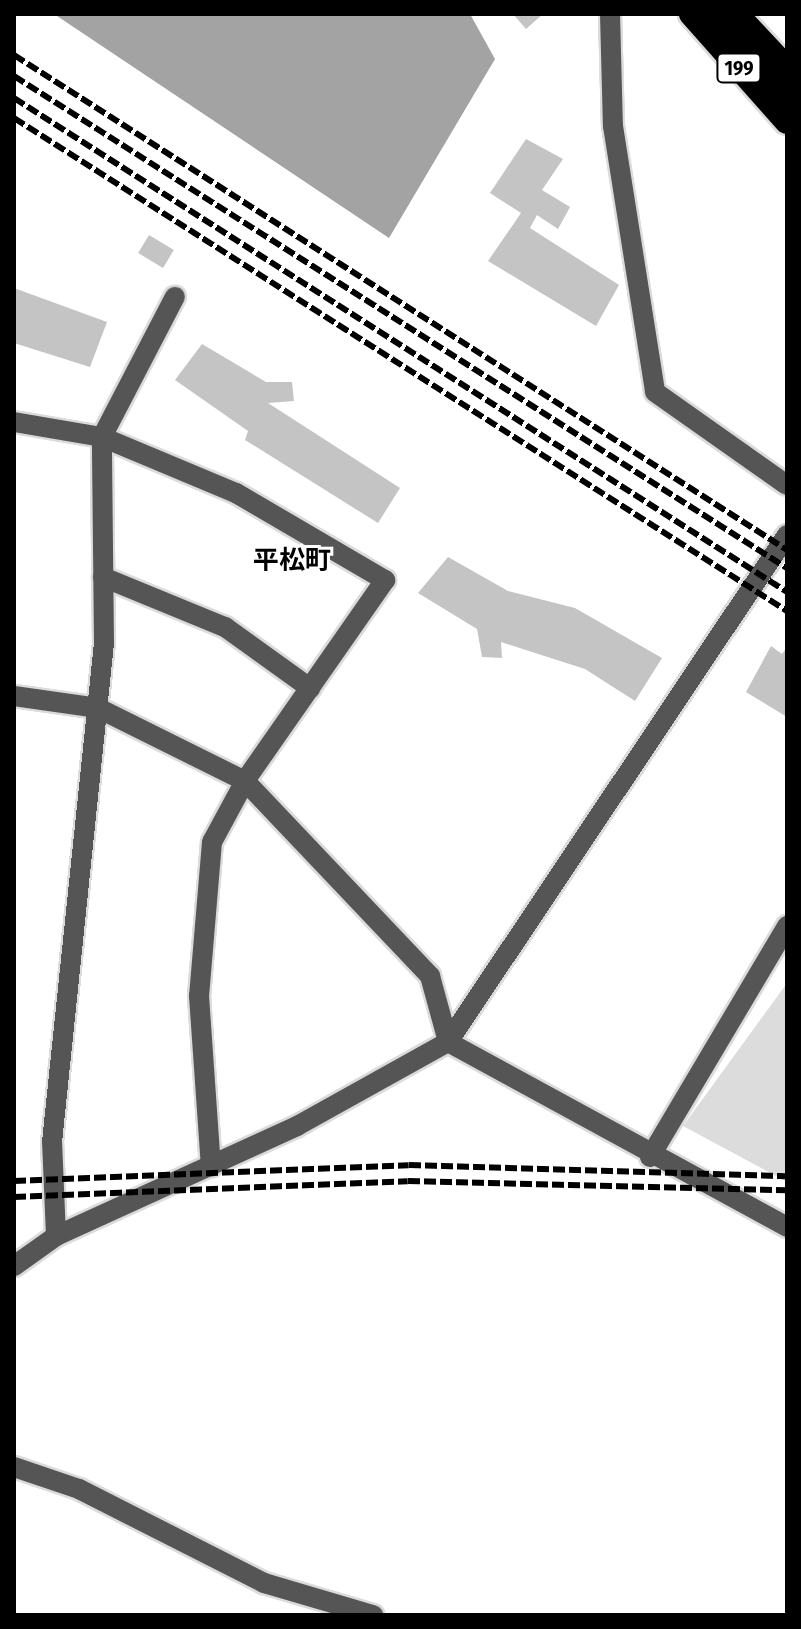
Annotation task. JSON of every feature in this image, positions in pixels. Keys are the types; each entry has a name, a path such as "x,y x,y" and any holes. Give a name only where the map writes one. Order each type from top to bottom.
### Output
{"highway":[{"name":"199","path":"691,14 787,122"},
{"path":"717,14 787,97"},
{"path":"736,14 787,68"}],"street":[{"path":"610,14 613,126 655,392 787,485"},
{"path":"56,1236 52,1142 98,708 103,577 102,437 175,297"},
{"path":"14,422 102,437 236,493 385,580 245,781 211,857 199,996 211,1167"},
{"path":"14,1266 56,1236 211,1167 448,1042 787,535"},
{"path":"103,577 225,627 310,688"},
{"path":"14,696 98,708 245,781 430,976 448,1042 650,1157 787,1227"},
{"path":"650,1157 787,926"},
{"path":"14,1467 79,1489 264,1583 373,1615"}],"shaded area":[{"path":"54,14 470,14 495,59 389,238"},
{"path":"787,983 787,1182 683,1126"}],"building":[{"path":"513,14 543,14 526,29"},
{"path":"526,139 563,159 542,190 570,207 558,229 537,215 530,228 619,285 596,326 488,261 521,213 490,193"},
{"path":"149,235 174,250 163,268 138,253"},
{"path":"14,288 107,322 90,367 14,343"},
{"path":"202,344 266,382 292,382 294,401 268,403 400,488 378,523 245,440 248,431 175,380"},
{"path":"448,557 508,591 575,608 662,658 635,701 585,669 501,642 502,658 482,657 477,629 418,593"},
{"path":"771,646 782,654 787,647 787,717 746,692"}],"railway":[{"path":"14,55 787,550"},
{"path":"14,76 787,568"},
{"path":"14,98 787,592"},
{"path":"14,118 787,611"},
{"path":"14,1181 409,1165 787,1176"},
{"path":"14,1197 408,1181 787,1190"}],"district":[{"name":"平松町","path":"292,561"}]}
